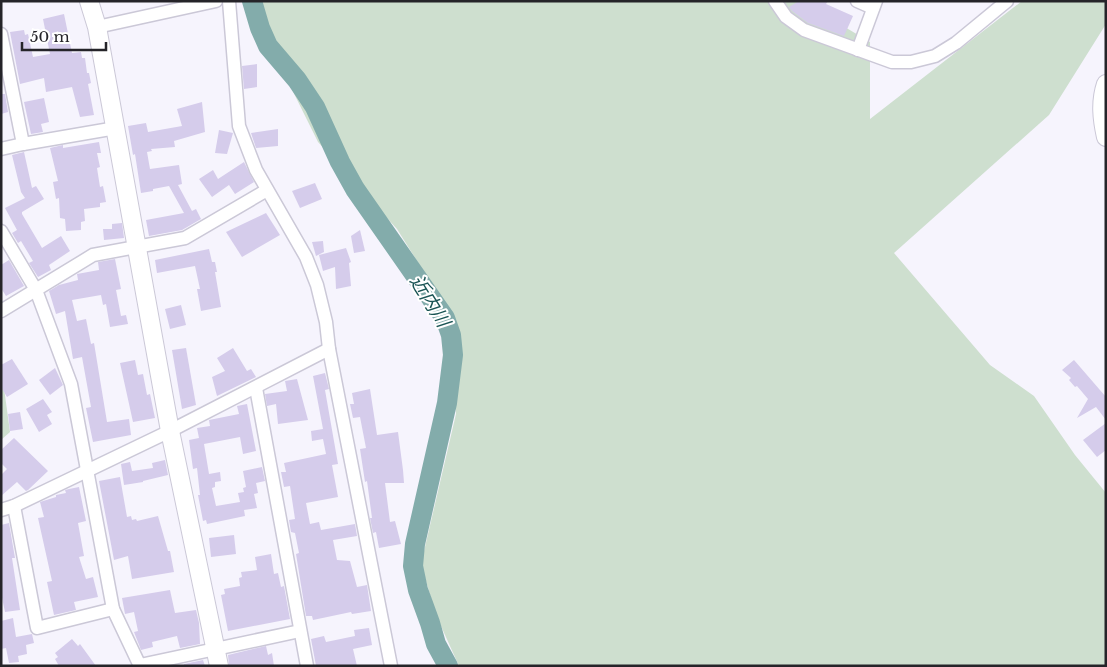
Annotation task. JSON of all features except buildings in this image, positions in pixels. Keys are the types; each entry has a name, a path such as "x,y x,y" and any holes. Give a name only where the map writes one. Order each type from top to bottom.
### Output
{"street":[{"path":"88,1 97,27 170,431 217,657"},
{"path":"97,27 216,1"},
{"path":"229,1 239,126 256,170 306,257 317,285 326,322 329,349 378,608 391,666"},
{"path":"775,1 786,18 804,30 892,62 911,62 936,56 956,43 1007,1"},
{"path":"857,1 874,4 858,50"},
{"path":"1,34 23,144"},
{"path":"1106,84 1101,116 1106,137"},
{"path":"1,149 116,128"},
{"path":"1,312 93,255 185,238 267,190"},
{"path":"1,231 36,290 71,384 114,609 140,665 217,657 300,631"},
{"path":"1,510 14,506 170,431 329,349"},
{"path":"256,388 307,666"},
{"path":"14,506 37,628 114,609"}],"green space":[{"path":"248,1 801,1 870,42 870,119 1022,1 1106,1 1106,24 1049,115 894,253 990,365 1034,396 1075,455 1106,493 1106,666 459,666 436,615 421,564 456,414 451,315 397,229 318,142"},
{"path":"1,386 4,388 10,432 1,440"}],"waterway":[{"name":"近内川","path":"252,1 260,28 268,46 297,80 315,107 340,162 355,189 445,318 451,335 453,355 447,403 415,544 413,566 418,590 436,644 448,666"}]}
